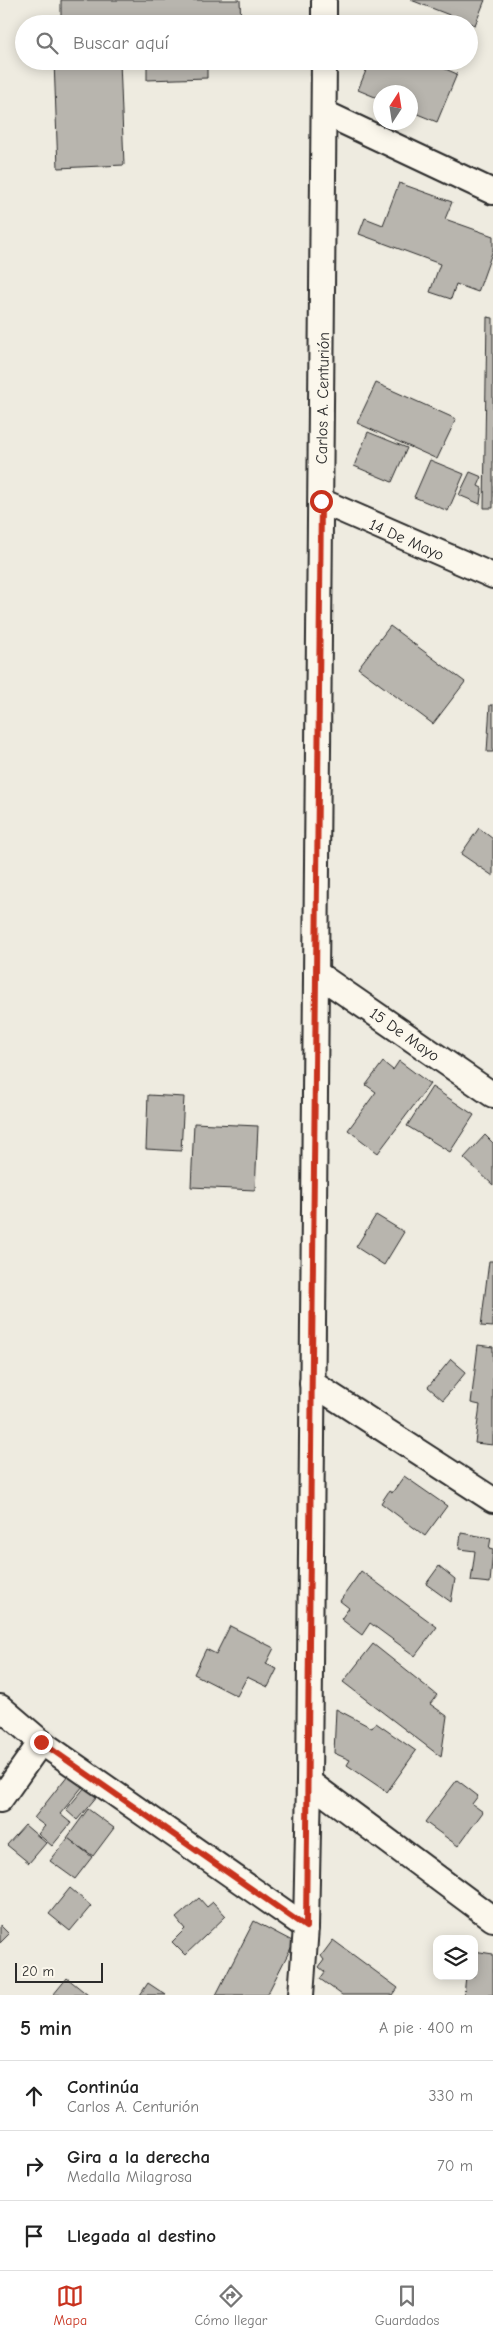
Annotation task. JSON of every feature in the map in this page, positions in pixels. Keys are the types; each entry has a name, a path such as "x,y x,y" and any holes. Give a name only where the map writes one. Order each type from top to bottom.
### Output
{"street":[{"path":"324,0 324,15"},
{"name":"Carlos A. Centurión","path":"301,1995 306,1927 309,1782 324,70"},
{"path":"325,113 493,192"},
{"name":"14 De Mayo","path":"321,501 493,576"},
{"name":"15 De Mayo","path":"316,973 493,1095"},
{"path":"312,1383 493,1500"},
{"path":"0,1707 41,1742 306,1927"},
{"path":"0,1800 41,1742"},
{"path":"309,1782 493,1919"}],"building":[{"path":"61,0 240,0 241,15 61,15"},
{"path":"411,0 485,0 478,18 478,15 449,15"},
{"path":"54,70 120,70 124,165 58,168"},
{"path":"147,70 207,70 207,78 147,80"},
{"path":"366,70 448,70 457,74 437,122 418,114 418,85 373,85 373,96 358,90"},
{"path":"399,183 452,202 445,219 493,236 493,250 478,292 456,284 451,299 430,292 440,264 359,234 365,218 383,225"},
{"path":"487,317 493,318 493,508 484,508"},
{"path":"376,383 456,419 437,459 357,423"},
{"path":"368,432 407,448 392,482 354,466"},
{"path":"430,460 464,474 448,511 414,497"},
{"path":"470,472 482,477 478,486 482,488 480,504 459,495"},
{"path":"390,626 465,682 433,724 358,668"},
{"path":"490,705 493,705 493,752 487,752"},
{"path":"479,828 493,839 493,876 461,854"},
{"path":"399,1061 430,1084 378,1153 348,1130 376,1092 366,1085 383,1062 393,1070"},
{"path":"432,1087 474,1115 450,1152 407,1126"},
{"path":"148,1095 184,1097 181,1151 146,1149"},
{"path":"194,1123 258,1126 255,1190 191,1187"},
{"path":"485,1135 493,1143 493,1185 464,1158"},
{"path":"376,1215 404,1232 384,1265 356,1247"},
{"path":"489,1261 493,1261 493,1327 481,1326"},
{"path":"478,1345 493,1347 493,1445 475,1443 480,1405 471,1403"},
{"path":"451,1359 466,1372 443,1400 428,1387"},
{"path":"404,1476 447,1506 425,1536 381,1503 389,1491 392,1493"},
{"path":"461,1533 491,1538 489,1549 493,1550 490,1583 471,1581 475,1551 459,1549"},
{"path":"439,1566 455,1579 451,1602 426,1584"},
{"path":"361,1571 437,1627 415,1656 370,1623 362,1635 341,1619 349,1608 340,1601"},
{"path":"230,1626 274,1648 266,1664 277,1669 268,1687 247,1677 237,1696 194,1674 206,1649 216,1654"},
{"path":"373,1644 437,1695 430,1704 447,1716 441,1757 343,1682"},
{"path":"336,1709 372,1728 376,1723 416,1751 387,1792 347,1765 350,1760 334,1753"},
{"path":"68,1775 83,1786 60,1814 71,1823 52,1846 38,1834 45,1826 34,1818"},
{"path":"457,1780 478,1796 472,1804 483,1812 458,1846 425,1822"},
{"path":"86,1786 98,1795 77,1820 66,1810"},
{"path":"88,1809 114,1828 93,1856 67,1838"},
{"path":"25,1825 46,1843 29,1863 7,1845"},
{"path":"68,1838 92,1857 75,1879 50,1861"},
{"path":"70,1888 91,1906 70,1931 49,1914"},
{"path":"199,1898 207,1907 213,1902 226,1916 185,1955 172,1942 185,1929 176,1918"},
{"path":"254,1921 294,1942 267,1995 216,1995"},
{"path":"0,1925 9,1934 0,1943"},
{"path":"333,1940 398,1988 393,1995 342,1995 320,1979 325,1972 319,1967 324,1960 321,1956"},
{"path":"478,1952 493,1954 493,1995 464,1995 466,1980 478,1980"},
{"path":"67,1978 88,1995 53,1995"},
{"path":"148,1983 166,1995 140,1995"}],"route":[{"path":"41,1742 306,1927 321,501"}]}
